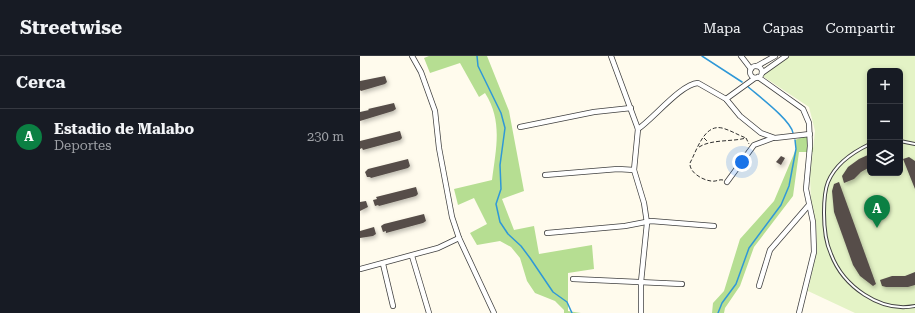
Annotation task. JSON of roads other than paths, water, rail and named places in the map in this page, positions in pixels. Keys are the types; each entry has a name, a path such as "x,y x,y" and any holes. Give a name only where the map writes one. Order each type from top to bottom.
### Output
{"street":[{"path":"412,56 421,72 435,111 445,185 452,217 459,238 494,313"},
{"path":"611,56 638,129 634,170 644,203 647,223 641,282 641,313"},
{"path":"741,56 751,69 750,74 758,76 803,109 809,123 810,134 806,182 808,206 813,222 814,252 799,313"},
{"path":"751,69 775,56"},
{"path":"726,99 786,56"},
{"path":"757,66 761,70 758,76"},
{"path":"638,129 650,120 682,90 694,83 703,84 726,99 740,116 752,127 761,133 775,138"},
{"path":"520,127 594,112 631,108"},
{"path":"727,182 751,148 760,142 775,138 810,134"},
{"path":"545,175 618,169 634,170"},
{"path":"760,286 770,250 808,206"},
{"path":"547,233 661,222 714,226"},
{"path":"360,269 438,248 459,238"},
{"path":"412,256 429,313"},
{"path":"383,264 393,306"},
{"path":"573,279 682,284"}],"lane":[{"path":"903,142 915,144"},
{"path":"867,146 849,157 828,181 824,207 826,239 831,256 850,284 873,300 904,308 915,306"}],"waterway":[{"path":"477,56 478,66 501,113 505,128 500,165 501,189 496,204 500,222 508,234 521,246 553,292 567,302 572,313"},
{"path":"702,56 742,82"},
{"path":"746,85 786,121 793,133"},
{"path":"718,313 722,303 736,284 749,248 781,205 789,186 796,149 795,140"}],"place":[{"name":"Estadio de Malabo","path":"877,228"}]}
